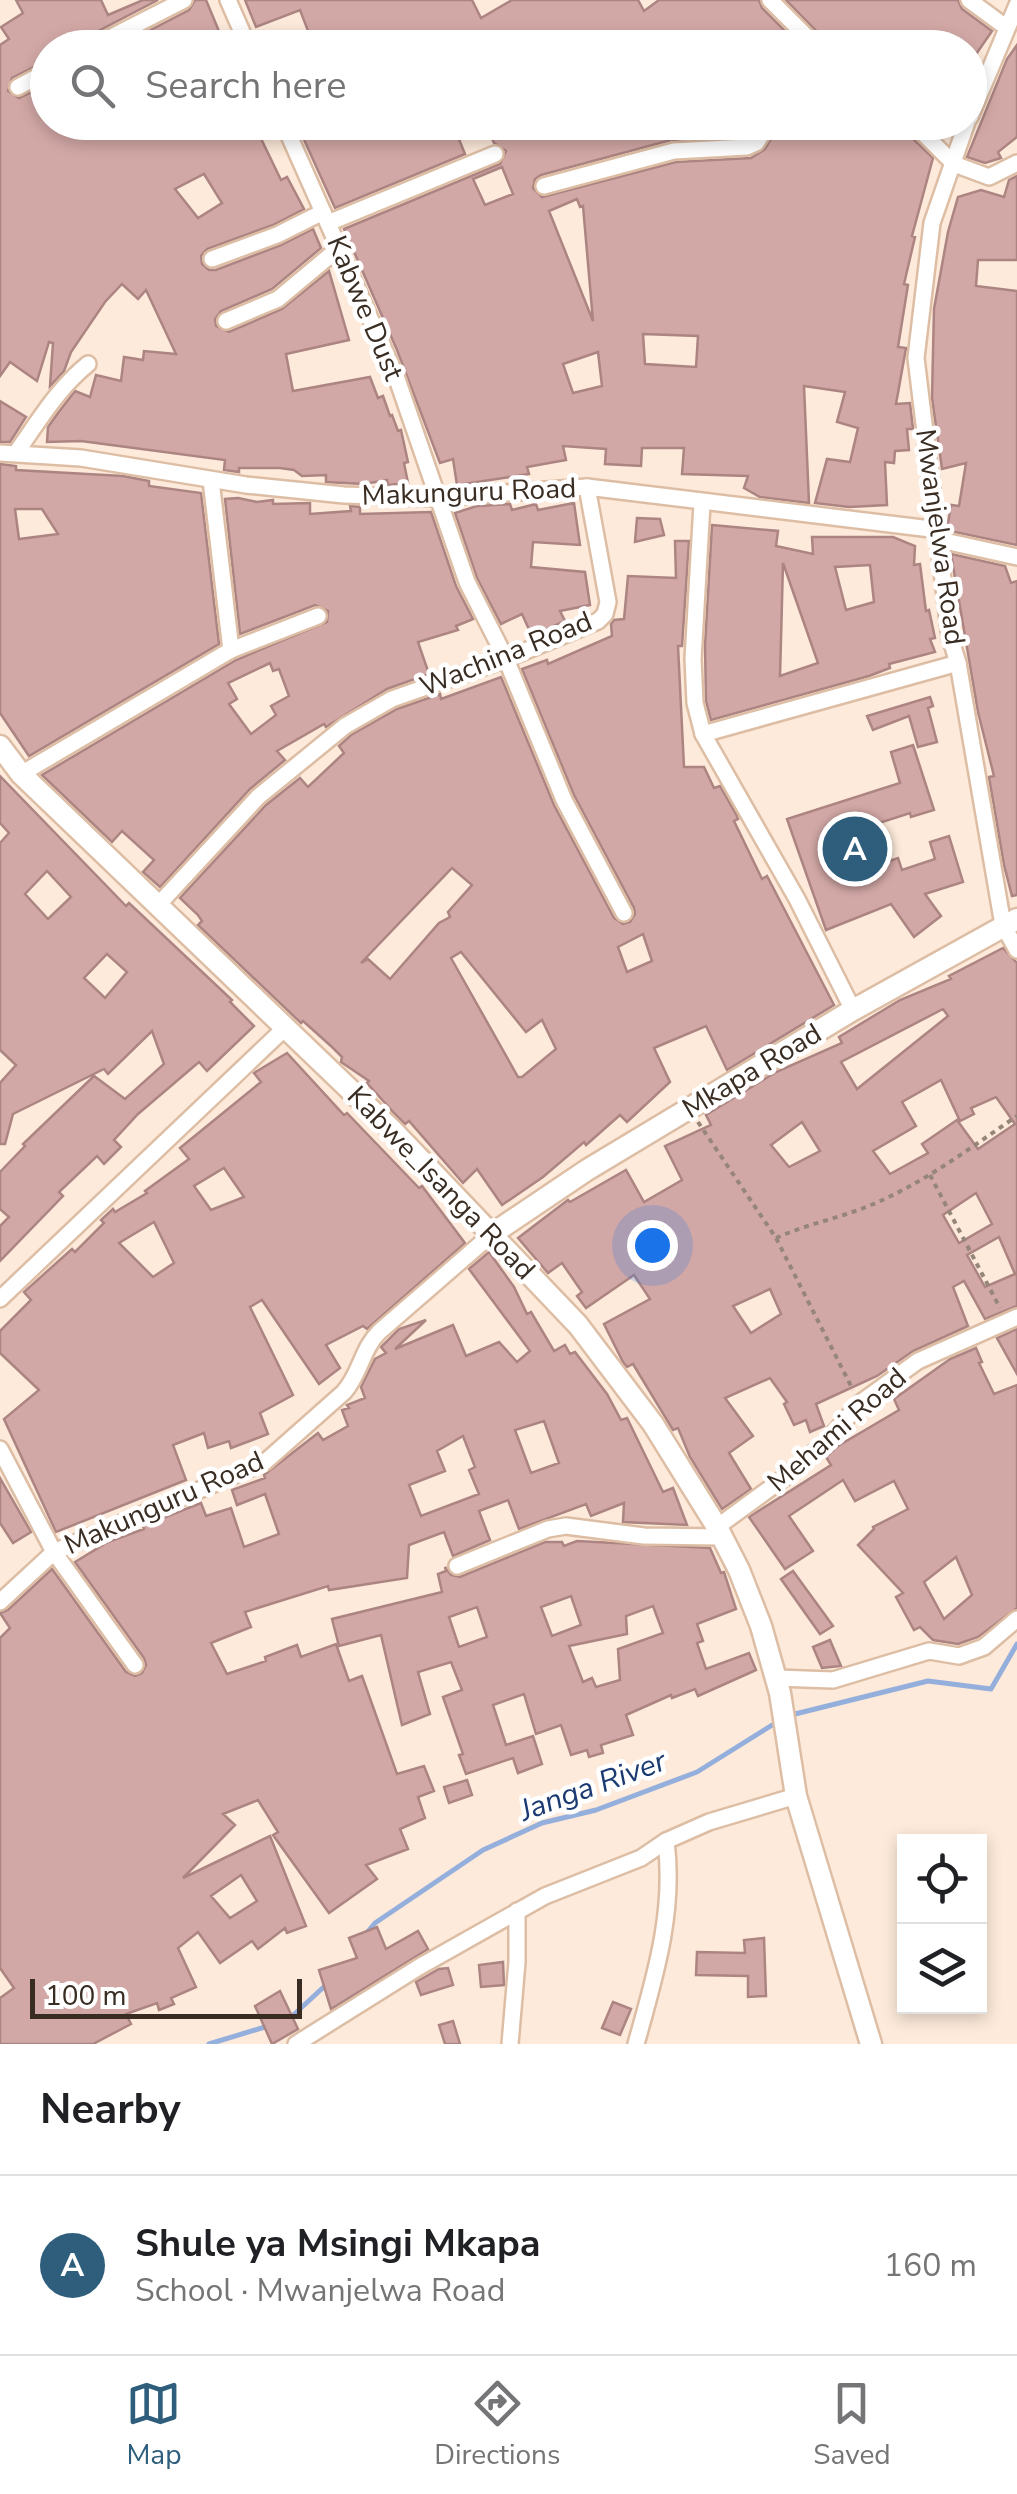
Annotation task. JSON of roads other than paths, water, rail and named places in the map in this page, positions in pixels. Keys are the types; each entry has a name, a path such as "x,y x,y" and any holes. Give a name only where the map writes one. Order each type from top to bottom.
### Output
{"street":[{"path":"125,30 184,0"},
{"path":"228,0 241,30"},
{"path":"770,0 800,30"},
{"path":"969,0 1007,28"},
{"name":"Mwanjelwa Road","path":"987,75 1017,5"},
{"path":"18,87 30,81"},
{"name":"Kabwe Dust","path":"291,140 397,379 467,582 506,659 564,800 624,913"},
{"path":"544,186 674,152 748,147 759,140"},
{"path":"930,140 954,164 988,177 1017,163"},
{"name":"Mwanjelwa Road","path":"962,140 932,224 916,358 950,637 1017,950"},
{"path":"212,259 495,154"},
{"path":"226,321 278,299 339,248"},
{"path":"8,453 74,375 88,364"},
{"name":"Makunguru Road","path":"8,453 100,461 210,480 344,496 437,498 587,488 939,535 1017,556"},
{"path":"210,480 231,650"},
{"name":"Wachina Road","path":"159,904 258,797 345,726 392,699 506,659 606,614 608,602 587,488"},
{"path":"702,504 693,659 703,734 797,899 853,1010"},
{"path":"8,762 231,650 318,616"},
{"path":"703,734 958,663"},
{"name":"Kabwe_Isanga Road","path":"8,762 286,1027 492,1234 614,1369 687,1476 719,1532 761,1626 778,1686 796,1796 871,2044"},
{"name":"Mkapa Road","path":"492,1234 587,1170 853,1010 1010,922"},
{"path":"0,1299 286,1027"},
{"name":"Makunguru Road","path":"0,1602 54,1552 265,1462 344,1392 370,1341 492,1234"},
{"name":"Mehami Road","path":"719,1532 810,1456 860,1403 918,1362 1012,1320"},
{"path":"0,1449 54,1552 135,1665"},
{"path":"457,1566 548,1528 566,1526 644,1536 719,1532"},
{"path":"778,1686 833,1680 929,1651 959,1656 984,1647 1017,1619"},
{"path":"296,2044 419,1966 516,1912 590,1876 641,1858 666,1840 737,1812 796,1796"},
{"path":"636,2044 668,1908 671,1878 666,1840"},
{"path":"510,2044 517,1962 516,1912"}],"waterway":[{"name":"Janga River","path":"791,1715 928,1681 991,1689 1017,1644"},
{"name":"Janga River","path":"365,1935 375,1923 483,1850 542,1823 596,1810 697,1772 777,1722"},
{"name":"Janga River","path":"288,2020 328,1983"},
{"name":"Janga River","path":"209,2044 268,2026"}],"place":[{"name":"Shule ya Msingi Mkapa","path":"855,849"}]}
